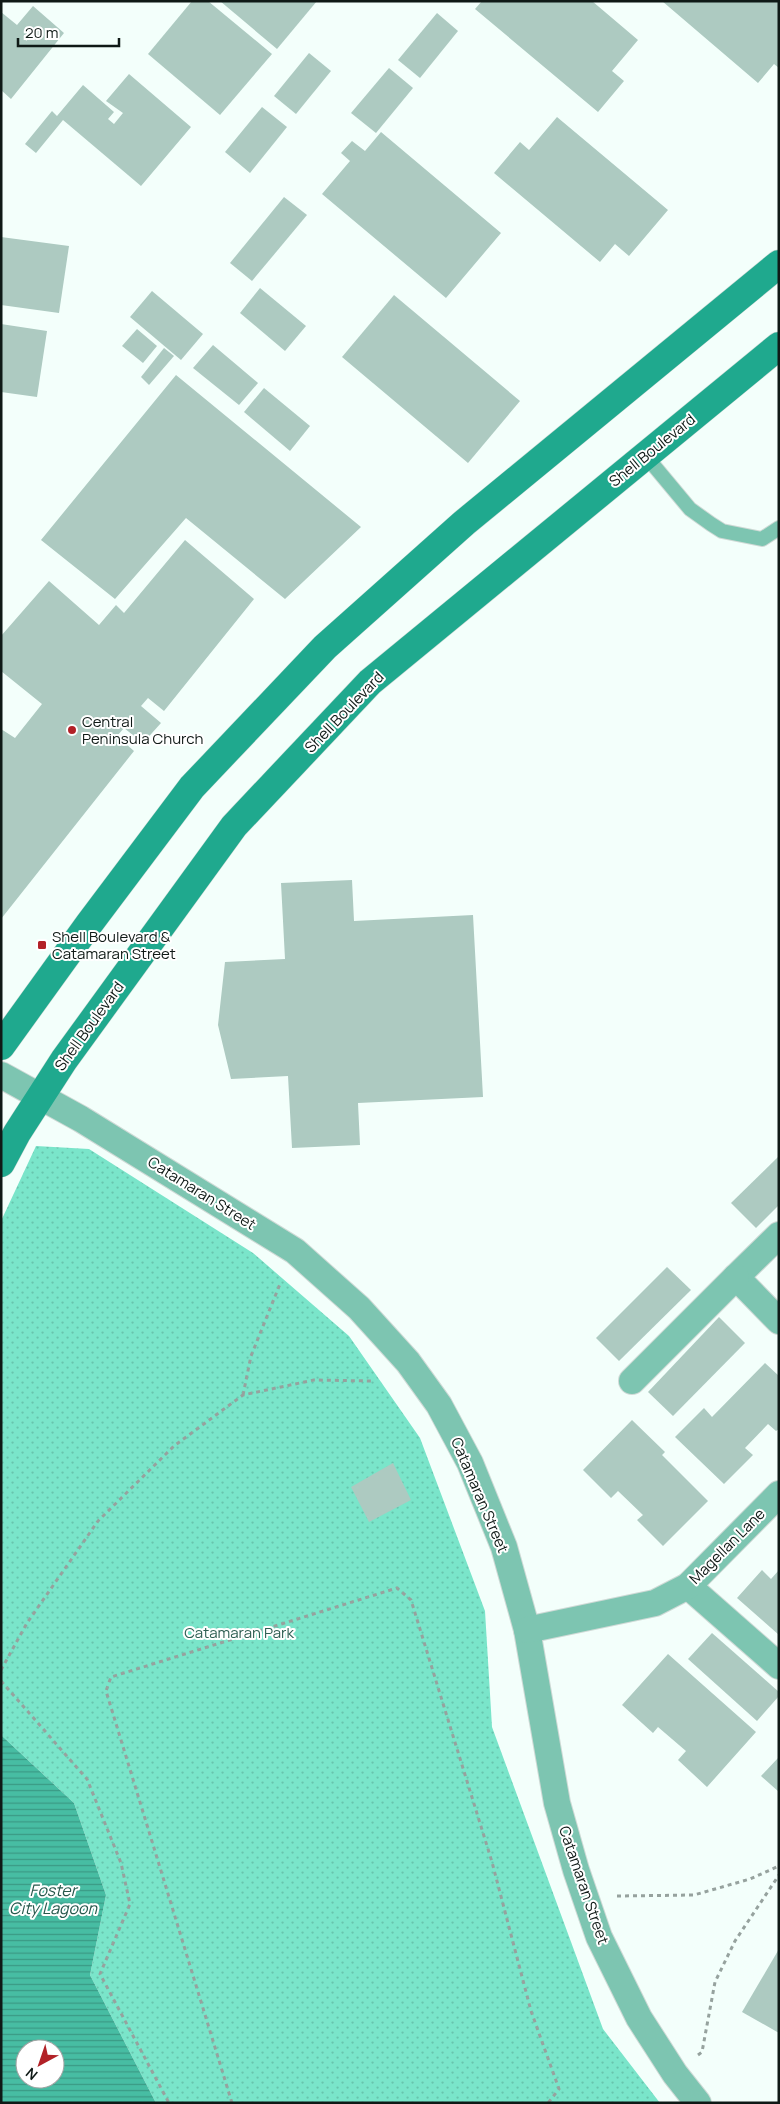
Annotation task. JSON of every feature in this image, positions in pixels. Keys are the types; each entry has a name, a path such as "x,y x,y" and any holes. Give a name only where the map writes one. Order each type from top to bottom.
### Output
{"main road":[{"path":"1,1046 192,786 325,647 464,524 779,264"},
{"name":"Shell Boulevard","path":"1,1163 17,1133 64,1060 234,826 370,682 779,346"}],"street":[{"name":"Catamaran Street","path":"1,1074 81,1119 295,1251 359,1308 396,1348 439,1405 470,1463 504,1547 527,1630 557,1803 588,1907 599,1937 639,2018 675,2074 698,2103"},
{"path":"632,1381 779,1235"},
{"path":"736,1277 779,1321"},
{"name":"Magellan Lane","path":"527,1630 655,1602 688,1586 775,1505"},
{"path":"688,1586 779,1666"}],"lane":[{"path":"645,455 690,509 722,531 762,538 779,528"}],"path":[{"path":"243,1395 251,1356 280,1284"},
{"path":"1,1670 27,1623 98,1520 174,1446 243,1395 314,1380 371,1381"},
{"path":"232,2103 106,1691 111,1677 397,1588 411,1600 492,1862 532,2011 559,2088 548,2103"},
{"path":"1,1681 87,1779 121,1863 130,1904 100,1974 169,2103"},
{"path":"588,1907 620,1895 694,1895 750,1879 779,1866"},
{"path":"675,2074 702,2052 715,1982 734,1941 779,1875"}],"green space":[{"name":"Catamaran Park","path":"36,1146 89,1149 253,1253 349,1336 420,1438 485,1611 492,1727 603,2029 660,2103 156,2103 90,1975 106,1895 74,1803 1,1735 1,1221"}],"water":[{"name":"Foster City Lagoon","path":"1,1735 74,1803 106,1895 90,1975 156,2103 1,2103"}],"building":[{"path":"192,1 208,1 272,54 220,115 148,54"},
{"path":"220,1 317,1 277,49"},
{"path":"482,1 592,1 638,40 612,71 624,81 598,112 475,9"},
{"path":"662,1 779,1 779,68 774,64 758,83"},
{"path":"33,6 64,33 11,99 1,90 1,12 17,25"},
{"path":"437,13 458,31 420,78 398,60"},
{"path":"309,53 331,71 296,114 274,96"},
{"path":"389,68 413,88 376,133 351,113"},
{"path":"129,74 191,127 141,186 63,120 36,153 25,144 52,111 57,116 83,85 114,112 108,119 114,124 123,113 106,101"},
{"path":"262,107 287,127 250,173 225,152"},
{"path":"557,117 668,210 629,256 615,244 600,262 494,173 520,142 529,150"},
{"path":"381,132 501,233 446,298 322,194 350,161 341,153 352,141 365,151"},
{"path":"284,197 307,215 252,281 230,263"},
{"path":"1,237 69,246 59,313 1,305"},
{"path":"260,288 306,326 285,351 240,313"},
{"path":"152,291 203,334 181,360 130,317"},
{"path":"394,295 520,401 468,463 342,357"},
{"path":"1,324 47,331 37,397 1,392"},
{"path":"137,329 157,346 143,363 122,346"},
{"path":"213,345 258,383 239,405 193,368"},
{"path":"164,348 174,356 149,385 141,377"},
{"path":"176,375 361,527 285,599 186,518 115,599 41,540"},
{"path":"264,388 310,426 290,451 244,412"},
{"name":"Central Peninsula Church","path":"185,540 254,599 164,711 148,698 141,706 161,723 143,743 124,728 117,736 134,751 1,919 1,729 15,738 42,704 1,671 1,636 49,581 99,625 116,605 124,613"},
{"path":"352,880 354,921 473,915 483,1097 358,1103 360,1145 292,1148 288,1076 231,1079 218,1025 225,962 285,959 281,883"},
{"path":"779,1156 779,1205 756,1228 731,1203"},
{"path":"667,1267 691,1290 619,1361 596,1338"},
{"path":"719,1317 745,1343 673,1416 648,1392"},
{"path":"765,1363 779,1376 779,1429 776,1431 768,1424 745,1448 753,1455 724,1484 675,1437 704,1408 712,1417"},
{"path":"632,1420 665,1452 662,1455 708,1501 663,1546 637,1520 643,1515 618,1491 611,1498 583,1470"},
{"path":"393,1463 411,1500 369,1522 351,1487"},
{"path":"762,1570 771,1579 779,1570 779,1635 737,1598"},
{"path":"712,1633 779,1692 779,1696 757,1721 688,1659"},
{"path":"668,1654 756,1732 707,1787 678,1760 686,1751 658,1727 653,1733 622,1705"},
{"path":"779,1757 779,1792 761,1776"},
{"path":"779,1949 779,2033 742,2012"}],"place":[{"name":"Central Peninsula Church","path":"72,730"},
{"name":"Shell Boulevard & Catamaran Street","path":"42,945"}]}
